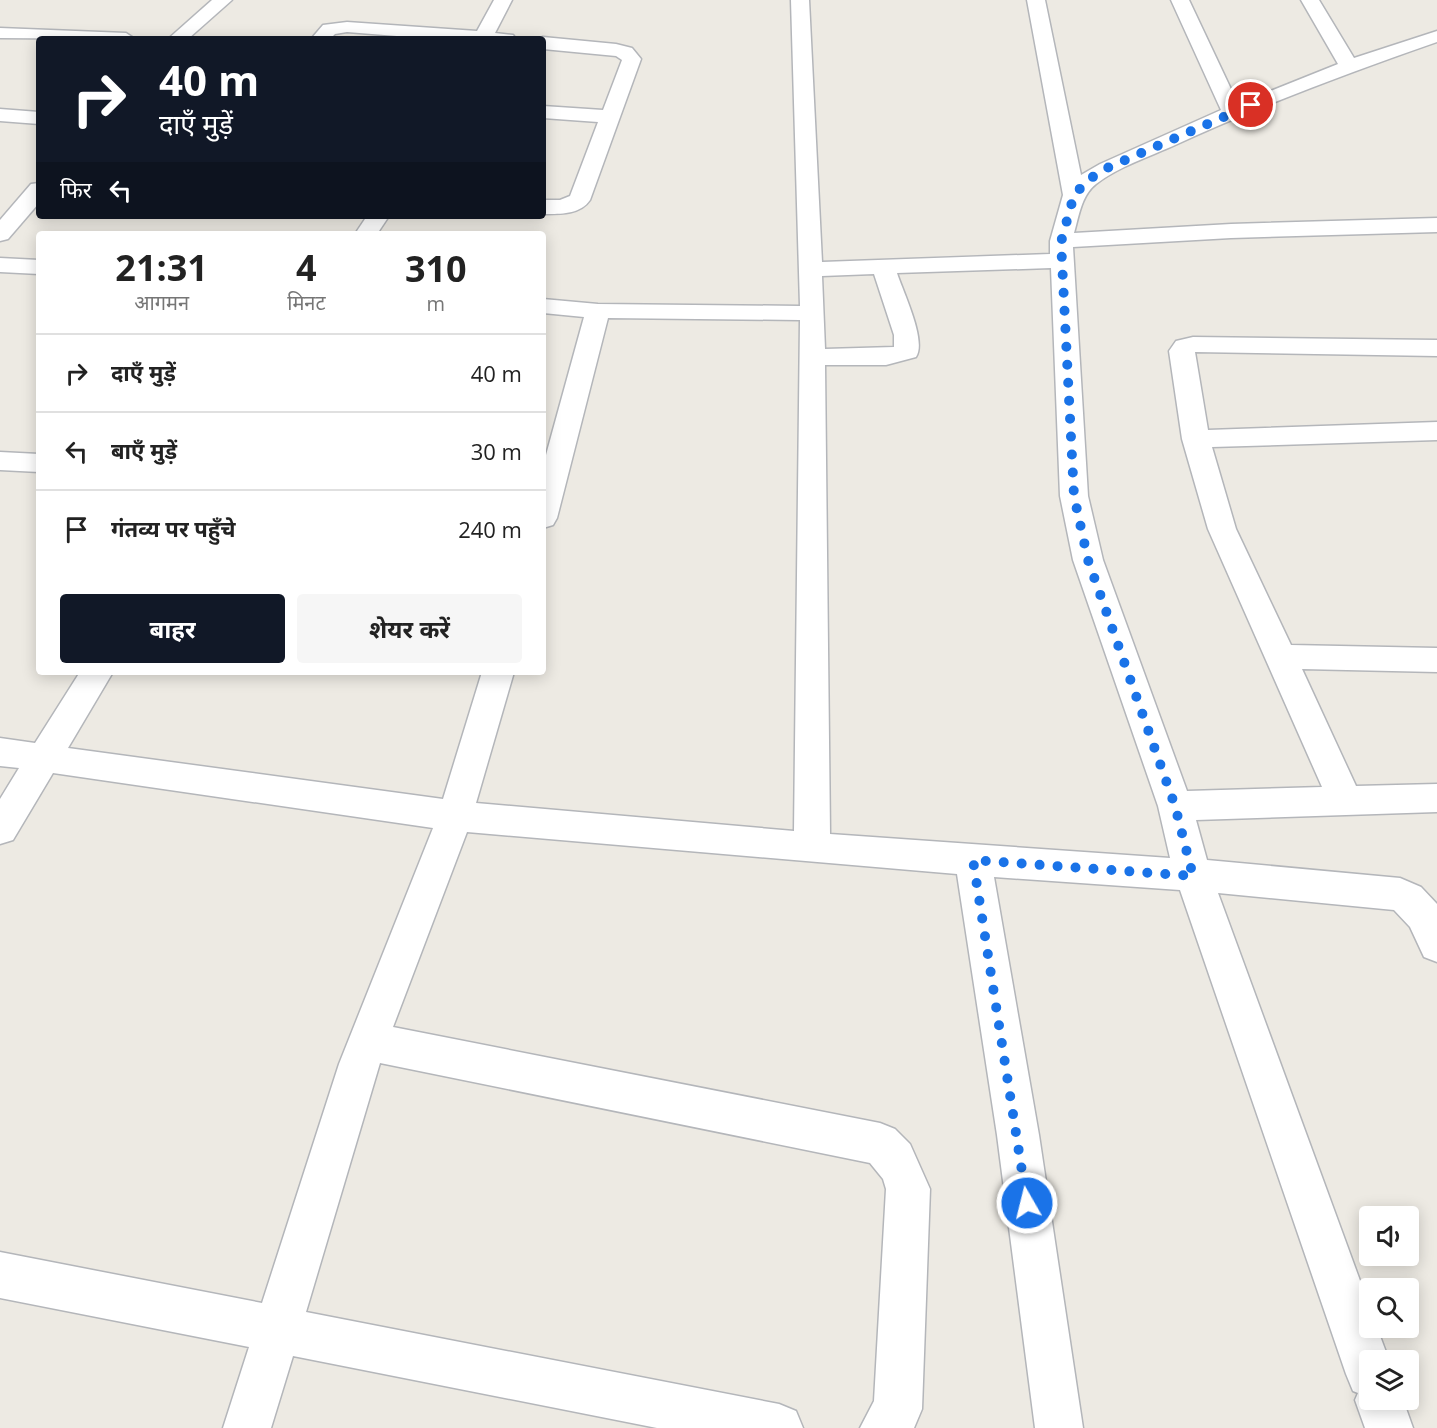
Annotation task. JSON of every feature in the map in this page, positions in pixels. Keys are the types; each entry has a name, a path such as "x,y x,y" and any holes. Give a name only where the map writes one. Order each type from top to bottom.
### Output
{"street":[{"path":"181,36 224,0"},
{"path":"484,36 503,0"},
{"path":"800,0 812,313 812,848"},
{"path":"1036,0 1074,195 1061,251 1074,496 1078,521 1088,560 1175,806 1193,876 1361,1350"},
{"path":"1180,0 1232,113"},
{"path":"1310,0 1349,66"},
{"path":"323,36 334,27 456,36"},
{"path":"0,33 63,36"},
{"path":"1074,195 1088,180 1107,168 1232,113 1349,66 1437,36"},
{"path":"546,43 616,50 632,59 579,200 564,207 546,207"},
{"path":"546,112 610,117"},
{"path":"0,114 36,118"},
{"path":"0,234 36,192"},
{"path":"810,270 883,267 1061,251 1232,231 1437,225"},
{"path":"0,265 36,267"},
{"path":"812,357 886,357 907,352 906,335 883,267"},
{"path":"546,306 598,311 812,313"},
{"path":"546,503 598,311"},
{"path":"1346,801 1222,529 1196,439 1182,351 1185,346 1193,344 1437,348"},
{"path":"1196,439 1437,430"},
{"path":"0,461 36,463"},
{"path":"1280,657 1437,660"},
{"path":"0,829 95,675"},
{"path":"247,1428 367,1041 455,816 497,675"},
{"path":"0,752 455,816 812,848 1193,876 1400,894 1413,901 1420,909 1437,945"},
{"path":"1175,806 1437,798"},
{"path":"973,860 1018,1135 1059,1428"},
{"path":"367,1041 880,1144 896,1158 908,1189 897,1409 884,1428"},
{"path":"0,1275 779,1428"},
{"path":"1383,1410 1389,1428"}],"route":[{"path":"1027,1203 973,860 1193,876 1175,806 1088,560 1078,521 1074,496 1061,242 1074,195 1088,180 1107,168 1251,105"}]}
